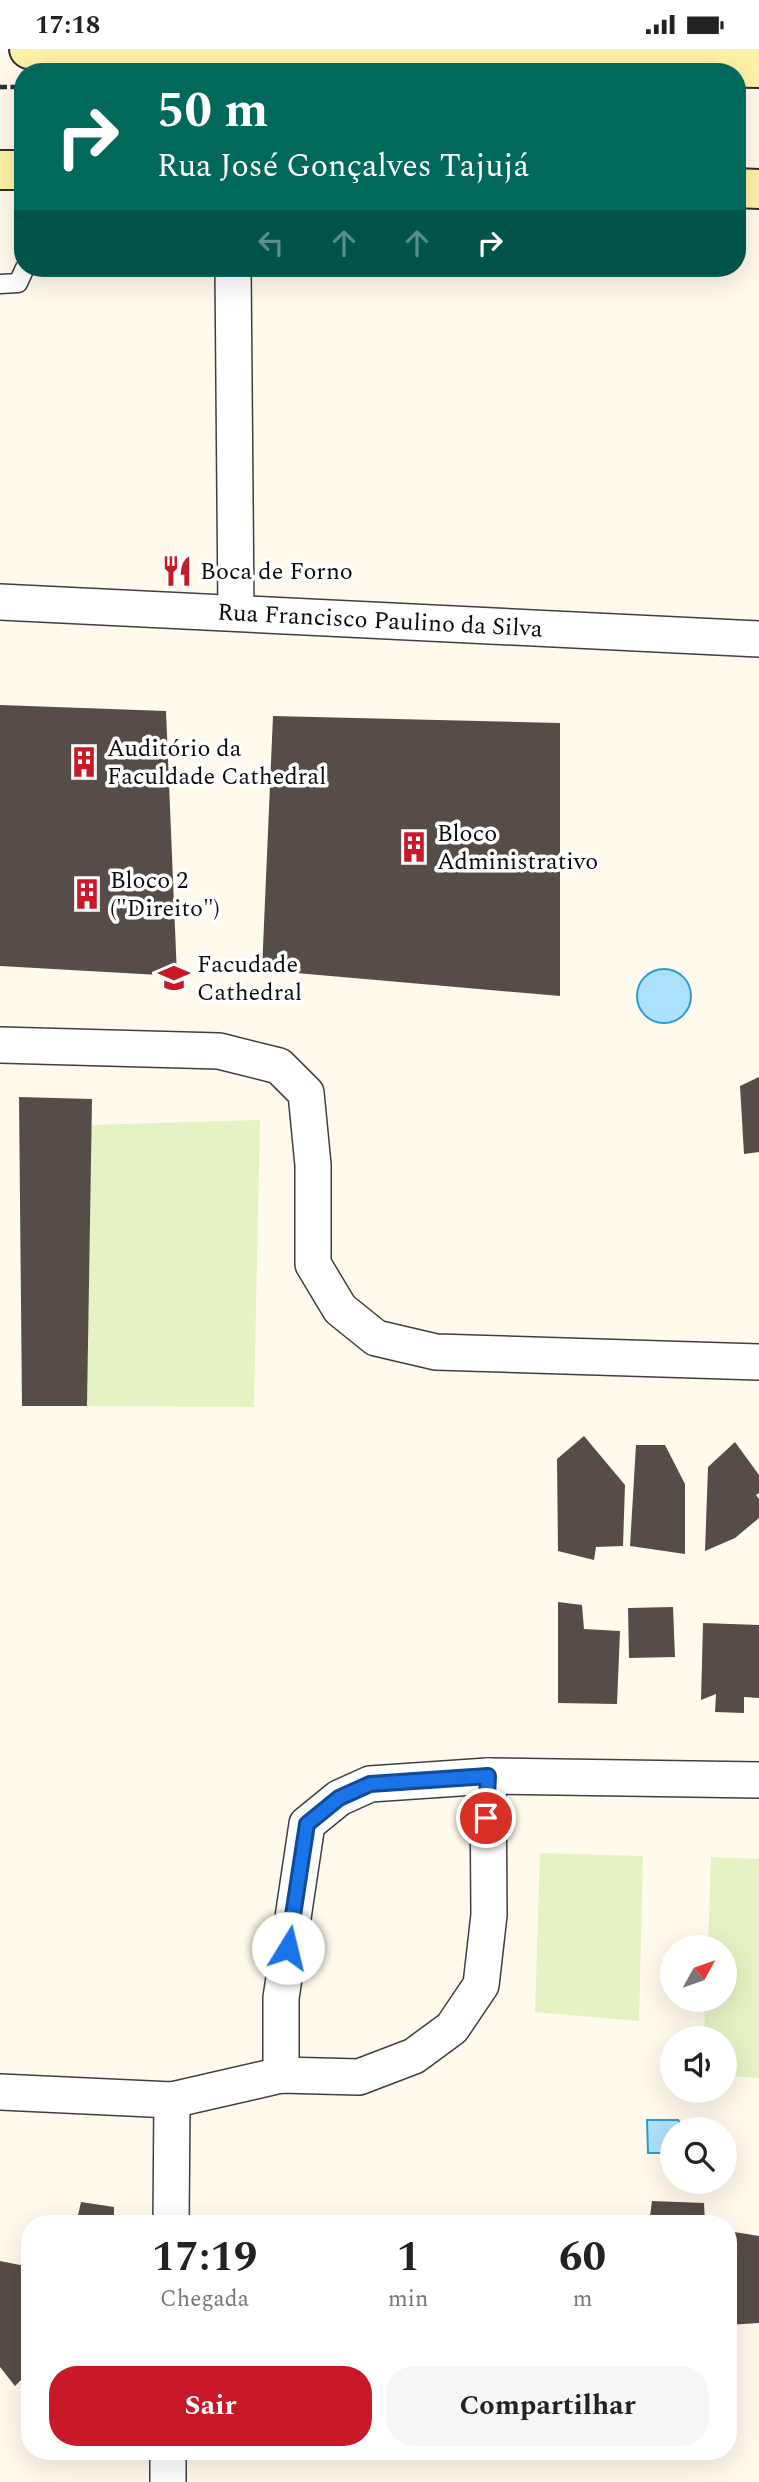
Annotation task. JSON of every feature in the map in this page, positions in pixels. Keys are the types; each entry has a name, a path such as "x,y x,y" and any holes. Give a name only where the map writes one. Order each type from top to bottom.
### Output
{"main road":[{"path":"29,49 573,63"}],"street":[{"path":"233,277 236,612"},
{"name":"Rua Francisco Paulino da Silva","path":"0,602 759,639"},
{"path":"0,1045 219,1051 279,1066 306,1093 313,1165 313,1264 340,1309 376,1338 436,1352 759,1361"},
{"path":"281,2075 281,1997 307,1824 339,1798 370,1784 488,1776 759,1780"},
{"path":"0,2092 172,2100 281,2075 359,2077 414,2056 452,2028 481,1986 489,1915 488,1776"},
{"path":"171,2215 172,2100"},
{"path":"168,2460 168,2482"}],"lane":[{"path":"0,284 18,283 21,277"}],"green space":[{"path":"260,1120 254,1407 87,1406 91,1125"},
{"path":"540,1853 643,1856 639,2021 535,2012"},
{"path":"711,1857 759,1859 759,2078 737,2077 737,2026 704,2026 705,2013 737,2013 737,1935 708,1935"}],"water":[{"path":"664,969 683,977 691,996 683,1015 664,1023 645,1015 637,996 645,977"},
{"path":"647,2120 660,2120 660,2153 648,2153"}],"building":[{"path":"0,705 166,711 177,976 0,966"},
{"name":"Bloco Administrativo","path":"273,716 560,723 560,996 262,970"},
{"path":"759,1077 759,1152 744,1154 740,1086"},
{"path":"19,1097 92,1099 87,1406 22,1406"},
{"path":"584,1436 625,1485 623,1546 596,1547 594,1560 558,1551 557,1459"},
{"path":"735,1442 759,1475 759,1493 756,1495 759,1499 759,1518 735,1538 705,1551 708,1467"},
{"path":"636,1445 665,1445 685,1484 685,1554 630,1546"},
{"path":"558,1602 582,1605 584,1629 620,1631 617,1704 558,1703"},
{"path":"673,1607 675,1657 629,1658 628,1608"},
{"path":"703,1623 759,1625 759,1698 744,1697 744,1713 715,1712 716,1694 701,1700"},
{"path":"652,2201 704,2203 705,2215 650,2215"},
{"path":"81,2202 114,2207 114,2215 78,2215"},
{"path":"737,2232 759,2236 759,2323 737,2324"},
{"path":"0,2261 21,2265 21,2380 15,2386 0,2367"}],"place":[{"name":"Boca de Forno","path":"177,571"},
{"name":"Auditório da Faculdade Cathedral","path":"84,762"},
{"name":"Bloco Administrativo","path":"414,847"},
{"name":"Bloco 2 (\"Direito\")","path":"87,894"},
{"name":"Facudade Cathedral","path":"174,978"}],"route":[{"path":"288,1948 307,1824 339,1798 370,1784 488,1776 486,1818"}]}
